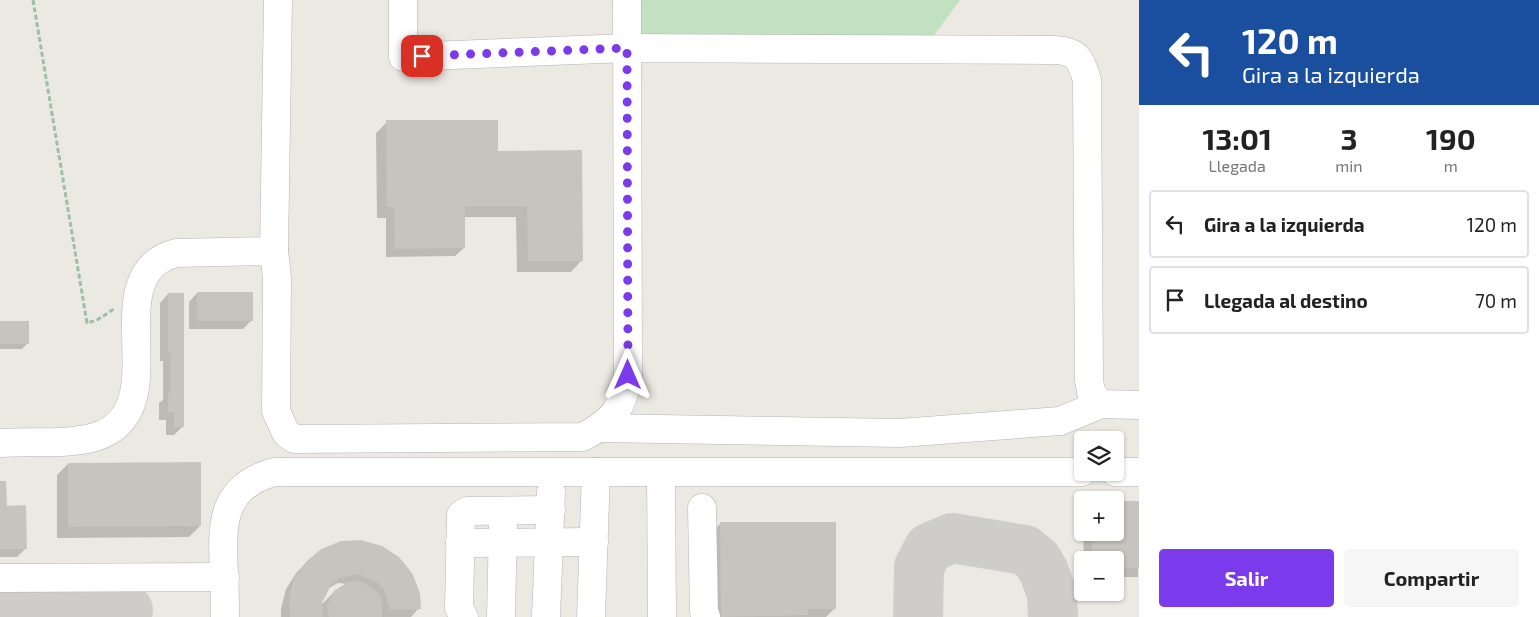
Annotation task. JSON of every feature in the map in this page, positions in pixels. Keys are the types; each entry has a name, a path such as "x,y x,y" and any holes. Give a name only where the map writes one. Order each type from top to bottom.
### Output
{"street":[{"path":"278,0 274,251 277,278 276,411 286,433 294,439 583,437 599,428 616,413 622,402 628,375 627,0"},
{"path":"403,0 403,57 627,48 1054,50 1068,51 1074,54 1080,60 1087,80 1089,380 1091,392 1101,404"},
{"path":"0,442 95,436 110,430 121,420 134,397 137,305 140,284 148,272 165,256 176,253 274,251"},
{"path":"599,428 900,433 1060,421 1101,404 1139,405"},
{"path":"225,617 222,536 224,518 230,503 239,491 261,475 274,472 1074,472"},
{"path":"591,617 596,472"},
{"path":"1124,472 1139,472"},
{"path":"546,617 552,473"},
{"path":"661,473 662,617"},
{"path":"702,508 704,611 706,617"},
{"path":"501,617 502,510"},
{"path":"464,617 459,608 461,519 464,512 551,510"},
{"path":"460,544 594,542"},
{"path":"0,578 225,577"}],"path":[{"path":"33,0 87,323 121,306 137,305"}],"green space":[{"path":"636,0 960,0 932,38 637,37"}],"building":[{"path":"386,120 498,120 498,151 582,150 583,261 528,261 527,206 465,206 465,248 395,249 394,207 387,207"},
{"path":"197,292 253,292 253,321 197,321"},
{"path":"168,293 184,293 184,427 174,427 174,412 168,412 168,393 171,393 171,353 168,353"},
{"path":"0,321 29,321 29,344 0,344"},
{"path":"201,462 201,526 68,527 68,463"},
{"path":"0,481 6,481 7,506 26,505 27,549 0,549"},
{"path":"1124,501 1139,501 1139,568 1124,569 1124,551 1092,551 1092,541 1124,541"},
{"path":"720,522 836,522 836,609 808,609 808,615 721,617"},
{"path":"361,540 382,546 399,557 412,573 420,593 421,609 390,610 384,589 377,582 358,574 339,578 331,585 322,603 323,617 290,617 289,599 294,579 306,562 321,549 341,541"},
{"path":"348,582 365,583 379,594 382,603 382,617 329,617 327,606 334,591"}],"taxiway":[{"path":"918,617 919,567 929,548 952,538 1025,550 1038,561 1044,572 1052,594 1053,617"},
{"path":"0,610 128,610"}],"route":[{"path":"422,56 627,48 628,375"}]}
